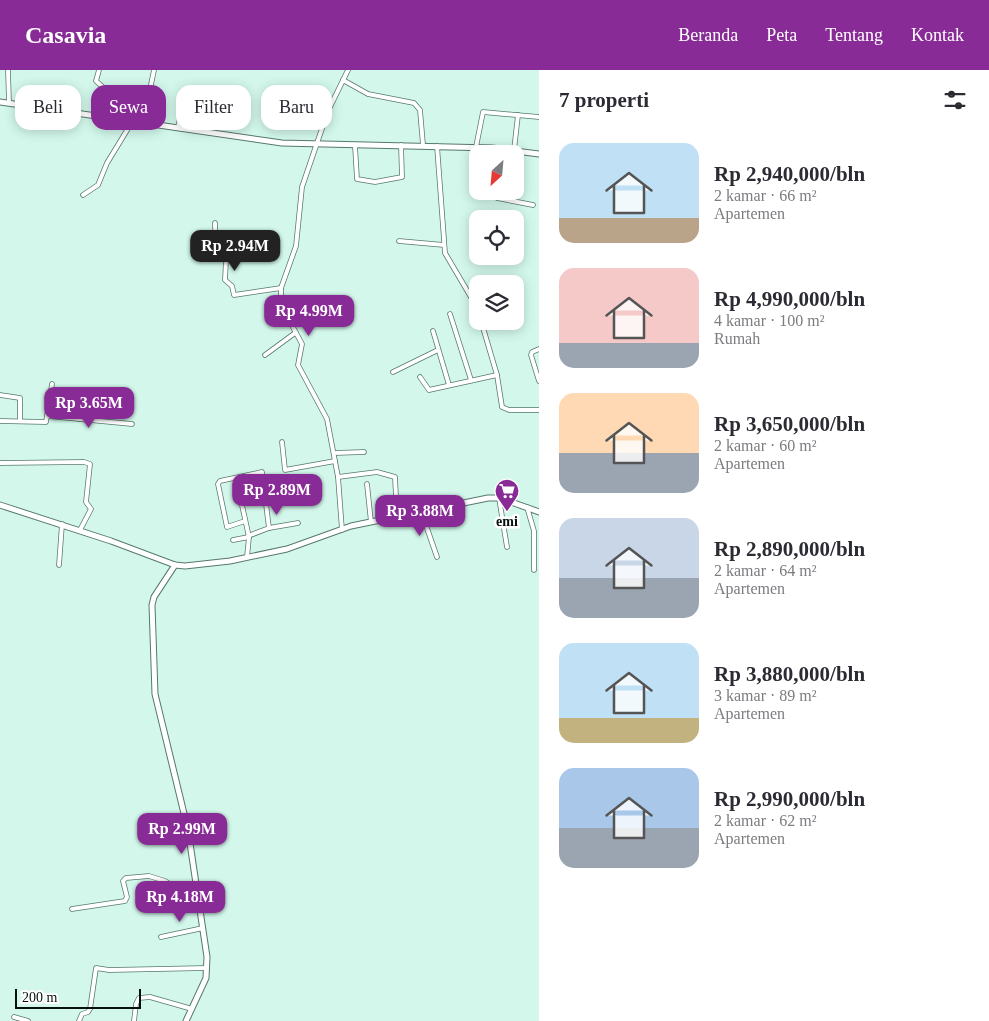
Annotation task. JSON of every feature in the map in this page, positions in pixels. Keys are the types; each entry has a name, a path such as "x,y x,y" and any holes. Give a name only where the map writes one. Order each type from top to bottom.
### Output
{"street":[{"path":"8,70 9,103"},
{"path":"99,70 96,81 101,85"},
{"path":"151,85 154,70"},
{"path":"342,530 338,477 325,415 298,365 302,344 281,305 281,288 296,246 301,193 328,111 348,70"},
{"path":"343,80 368,94 414,103 419,106 423,145"},
{"path":"0,102 91,115"},
{"path":"476,145 483,112 539,117"},
{"path":"515,145 518,115"},
{"path":"83,195 100,182 107,164 127,130"},
{"path":"191,130 268,142 355,146 469,147"},
{"path":"355,146 356,180 375,182 402,177 401,145"},
{"path":"437,146 444,246 447,258 469,294"},
{"path":"524,152 539,154"},
{"path":"507,200 533,205"},
{"path":"215,223 216,256 226,260 225,279 232,286 234,295 281,288"},
{"path":"399,241 444,246"},
{"path":"450,314 471,380"},
{"path":"484,330 504,409 539,410"},
{"path":"433,331 449,385"},
{"path":"265,355 296,333"},
{"path":"539,349 532,352 531,355 539,381"},
{"path":"393,372 438,350"},
{"path":"420,377 428,390 497,375"},
{"path":"0,421 45,423 48,416 52,384"},
{"path":"0,395 20,398 20,421"},
{"path":"50,396 79,399 79,419"},
{"path":"48,416 132,424"},
{"path":"282,442 285,470 335,461"},
{"path":"334,453 364,452"},
{"path":"0,463 84,462 90,464 86,502 91,509 80,530"},
{"path":"245,521 227,527 218,486 220,481 262,472 269,528"},
{"path":"338,477 377,472 395,477 396,517"},
{"path":"236,478 249,537 247,557"},
{"path":"367,484 371,522"},
{"path":"499,498 507,547"},
{"path":"0,505 80,530 175,565 203,565 287,549 371,522 421,511 499,498 539,512"},
{"path":"526,507 534,531 534,570"},
{"path":"421,511 437,557"},
{"path":"233,540 249,537 269,528 298,523"},
{"path":"59,565 62,524"},
{"path":"175,565 154,597 152,605 154,690 188,830 208,968 186,1021"},
{"path":"72,909 125,902 127,897 123,881 126,878 149,876 165,881 182,892 198,891"},
{"path":"161,937 203,928"},
{"path":"79,1021 82,1014 90,1009 96,968 109,970 208,968"},
{"path":"134,1021 136,1004 139,998 152,998 192,1009"},
{"path":"14,1017 28,1021"}],"place":[{"name":"emi","path":"507,512"}]}
